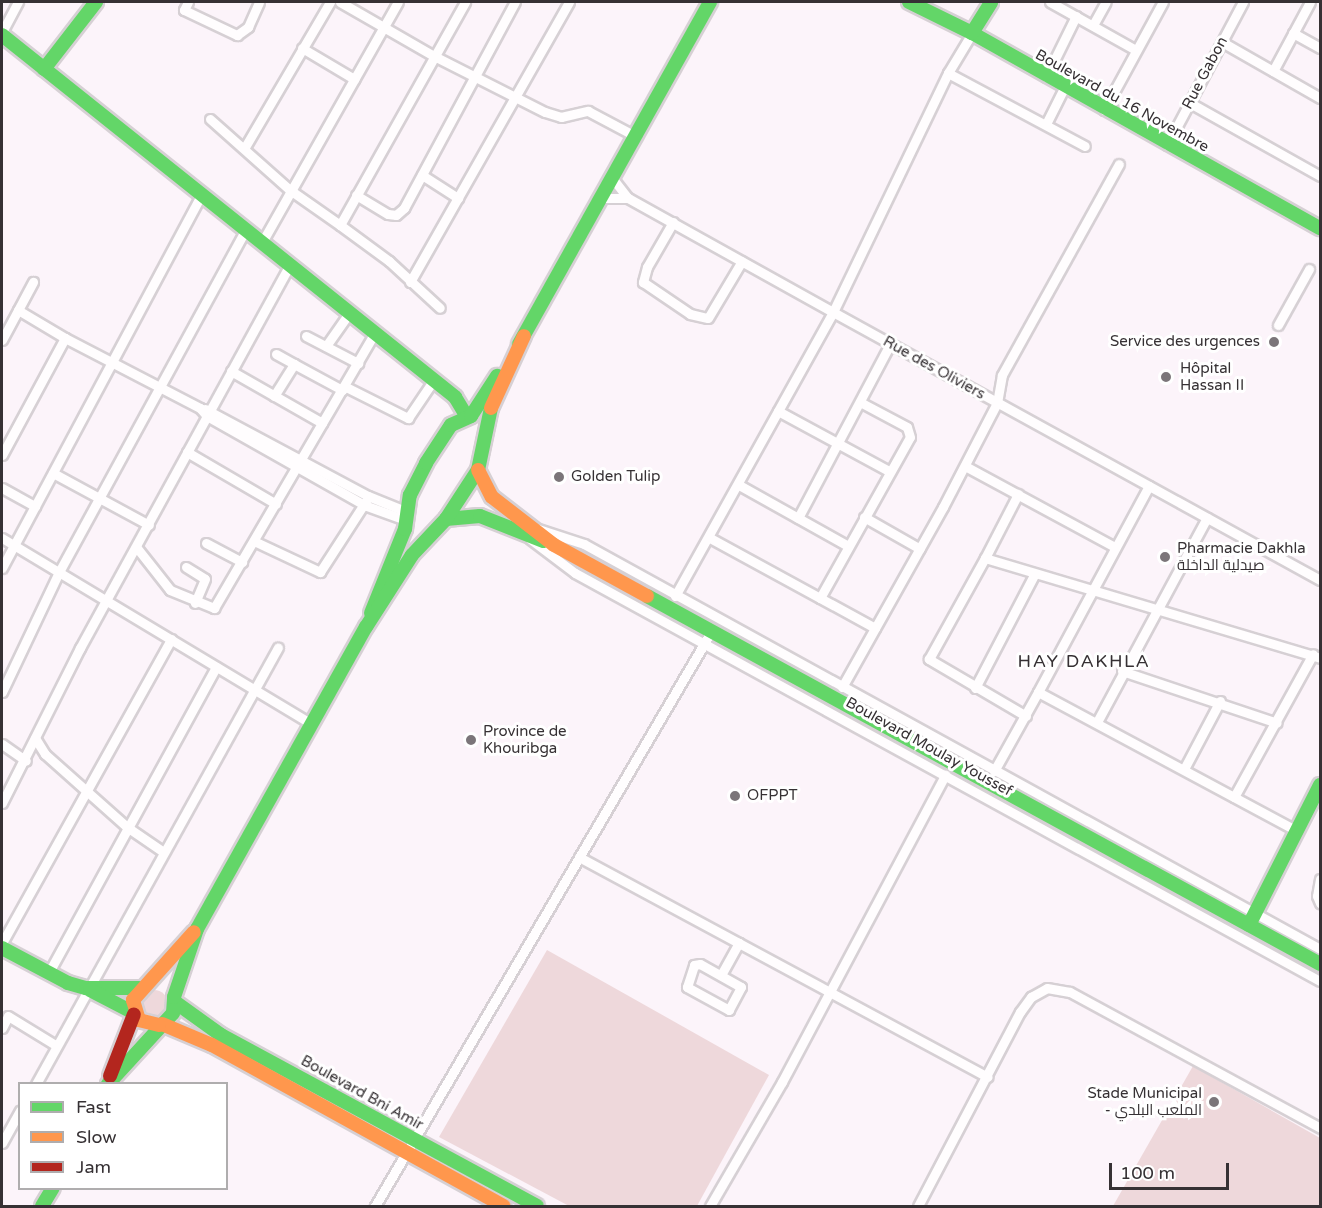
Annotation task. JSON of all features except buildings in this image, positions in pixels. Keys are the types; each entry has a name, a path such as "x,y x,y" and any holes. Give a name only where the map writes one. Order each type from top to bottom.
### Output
{"main road":[{"path":"44,69 96,2"},
{"path":"109,1082 160,1024 173,1013 174,999 197,929 366,627 430,533 446,519 478,470 492,405 524,336 637,137 710,2"},
{"path":"972,33 991,2"},
{"name":"Boulevard du 16 Novembre","path":"916,3 972,33 1064,88 1320,228"},
{"path":"2,33 201,196 460,402 469,417 487,430"},
{"path":"366,627 426,463 451,425 469,417 524,336"},
{"path":"446,392 451,425"},
{"path":"478,470 492,497 529,532"},
{"path":"446,519 480,516 529,532"},
{"path":"406,518 430,533"},
{"name":"Boulevard Moulay Youssef","path":"529,532 554,545 579,567 655,593 711,631 1320,964"},
{"path":"1248,925 1320,785"},
{"path":"108,1082 134,1013 133,1000 142,986 197,929"},
{"path":"2,948 48,974 86,988 134,1013 145,1024 160,1024"},
{"path":"86,988 142,986 159,983 174,999"},
{"name":"Boulevard Bni Amir","path":"174,999 221,1035 409,1146 504,1206"},
{"name":"Boulevard Bni Amir","path":"160,1024 212,1045 409,1146 537,1206"},
{"path":"42,1206 52,1190"}],"street":[{"path":"2,33 18,2"},
{"path":"188,2 184,10 237,35 248,27 257,2"},
{"path":"245,147 330,2"},
{"path":"339,2 434,56 556,117 588,111 637,137"},
{"path":"261,244 398,2"},
{"path":"340,225 465,2"},
{"path":"356,195 387,214 396,215 423,175 515,2"},
{"path":"410,282 569,2"},
{"path":"1093,25 1106,2"},
{"path":"1104,110 1162,2"},
{"name":"Rue Gabon","path":"1167,145 1243,2"},
{"path":"1273,71 1310,2"},
{"path":"1056,3 1136,51"},
{"path":"1046,77 1076,16"},
{"path":"675,596 710,538 833,312 948,73 972,33"},
{"path":"1293,33 1320,48"},
{"path":"1222,42 1320,98"},
{"path":"302,48 354,79"},
{"path":"948,73 1085,146"},
{"path":"1046,124 1064,88"},
{"path":"1190,103 1320,176"},
{"path":"210,119 245,147 291,190 340,225 440,308"},
{"path":"842,687 965,466 997,403 1002,375 1119,164"},
{"path":"423,175 458,198"},
{"path":"613,179 628,198"},
{"path":"2,568 201,196"},
{"path":"601,198 628,198"},
{"name":"Rue des Oliviers","path":"628,198 1320,580"},
{"path":"672,222 647,267 643,282 690,314 708,318 722,300 742,261"},
{"path":"2,692 59,572 158,385 245,231"},
{"path":"2,803 26,761 36,736 106,600 137,548 187,452 206,411 231,371 289,266"},
{"path":"1278,325 1310,269"},
{"path":"2,340 33,282"},
{"path":"18,310 65,338 158,385 366,500 406,518"},
{"path":"326,346 348,314"},
{"path":"137,548 170,590 195,603 214,608 256,542 374,334"},
{"path":"306,336 358,363"},
{"path":"2,455 65,338"},
{"path":"798,518 890,344"},
{"path":"276,354 408,418 433,381"},
{"path":"274,396 294,364"},
{"path":"231,371 322,423"},
{"path":"820,598 889,471 908,442 910,430 860,402"},
{"path":"778,411 838,441 889,471"},
{"path":"187,452 276,504"},
{"path":"965,466 1115,547"},
{"path":"53,473 149,525"},
{"path":"739,485 848,546"},
{"path":"994,771 1026,716 1090,590 1149,486"},
{"path":"2,488 35,506"},
{"path":"1018,494 985,558 929,655 935,665 1026,716"},
{"path":"256,542 318,572 366,500"},
{"path":"864,517 920,549"},
{"path":"1096,722 1207,518"},
{"name":"Boulevard Moulay Youssef","path":"529,532 579,567 711,631 842,687 994,771 1248,925 1320,981"},
{"name":"Boulevard Moulay Youssef","path":"529,532 584,544 655,593 675,596 711,631 945,775 1248,925 1320,949"},
{"path":"2,538 312,724"},
{"path":"710,538 875,628"},
{"path":"206,543 242,562"},
{"path":"985,558 1034,575 1158,608 1317,656 1234,797"},
{"path":"186,567 205,579 195,603"},
{"path":"975,688 1034,575"},
{"path":"375,1206 711,631"},
{"path":"2,943 171,639"},
{"path":"37,1082 162,851 278,648"},
{"path":"48,974 216,667"},
{"path":"1122,671 1220,701 1277,723"},
{"path":"1038,692 1295,830"},
{"path":"1184,769 1220,701"},
{"path":"36,736 37,746 127,827 162,851"},
{"path":"2,744 26,761"},
{"path":"710,1206 945,775"},
{"path":"579,857 987,1077"},
{"path":"1320,879 1317,896 1320,903"},
{"path":"722,975 738,943"},
{"path":"697,964 722,975 741,987 729,1010 685,983 697,964"},
{"path":"918,1206 1031,997 1039,990 1057,988 1181,1049 1320,1128"},
{"path":"2,1028 5,1013 57,1046"},
{"path":"2,1143 18,1115"}],"shaded area":[{"path":"547,950 769,1075 697,1206 569,1206 439,1137"},
{"path":"154,990 164,994 168,1004 164,1014 154,1018 144,1014 140,1004 144,994"},
{"name":"Stade Municipal - الملعب البلدي","path":"1193,1066 1320,1138 1320,1206 1113,1206"}],"traffic: fast":[{"path":"44,69 96,2"},
{"path":"519,344 710,2"},
{"path":"909,2 972,33 1320,228"},
{"path":"972,33 991,2"},
{"path":"2,35 455,397 467,417"},
{"path":"371,613 405,529 410,495 426,463 451,425 471,416 497,376"},
{"path":"110,1082 173,1013 174,997 197,929 366,627 412,555 446,519 478,470 491,408"},
{"path":"446,519 480,516 543,541"},
{"path":"647,596 1320,964"},
{"path":"1249,925 1320,785"},
{"path":"2,948 68,983 86,988 139,988"},
{"path":"90,990 134,1013"},
{"path":"175,1002 221,1035 537,1206"},
{"path":"42,1206 52,1190"}],"traffic: slow":[{"path":"491,408 524,336"},
{"path":"478,470 492,497 554,545 647,596"},
{"path":"159,1025 139,1020 133,1000 194,932"},
{"path":"162,1024 212,1045 504,1206"}],"traffic: jam":[{"path":"110,1076 134,1014"}],"place":[{"name":"Service des urgences","path":"1274,342"},
{"name":"Hôpital Hassan II","path":"1166,377"},
{"name":"Golden Tulip","path":"559,477"},
{"name":"Pharmacie Dakhla صيدلية الداخلة","path":"1165,557"},
{"name":"Province de Khouribga","path":"471,740"},
{"name":"OFPPT","path":"735,796"},
{"name":"Stade Municipal - الملعب البلدي","path":"1214,1102"}],"district":[{"name":"HAY DAKHLA","path":"1084,661"}]}
